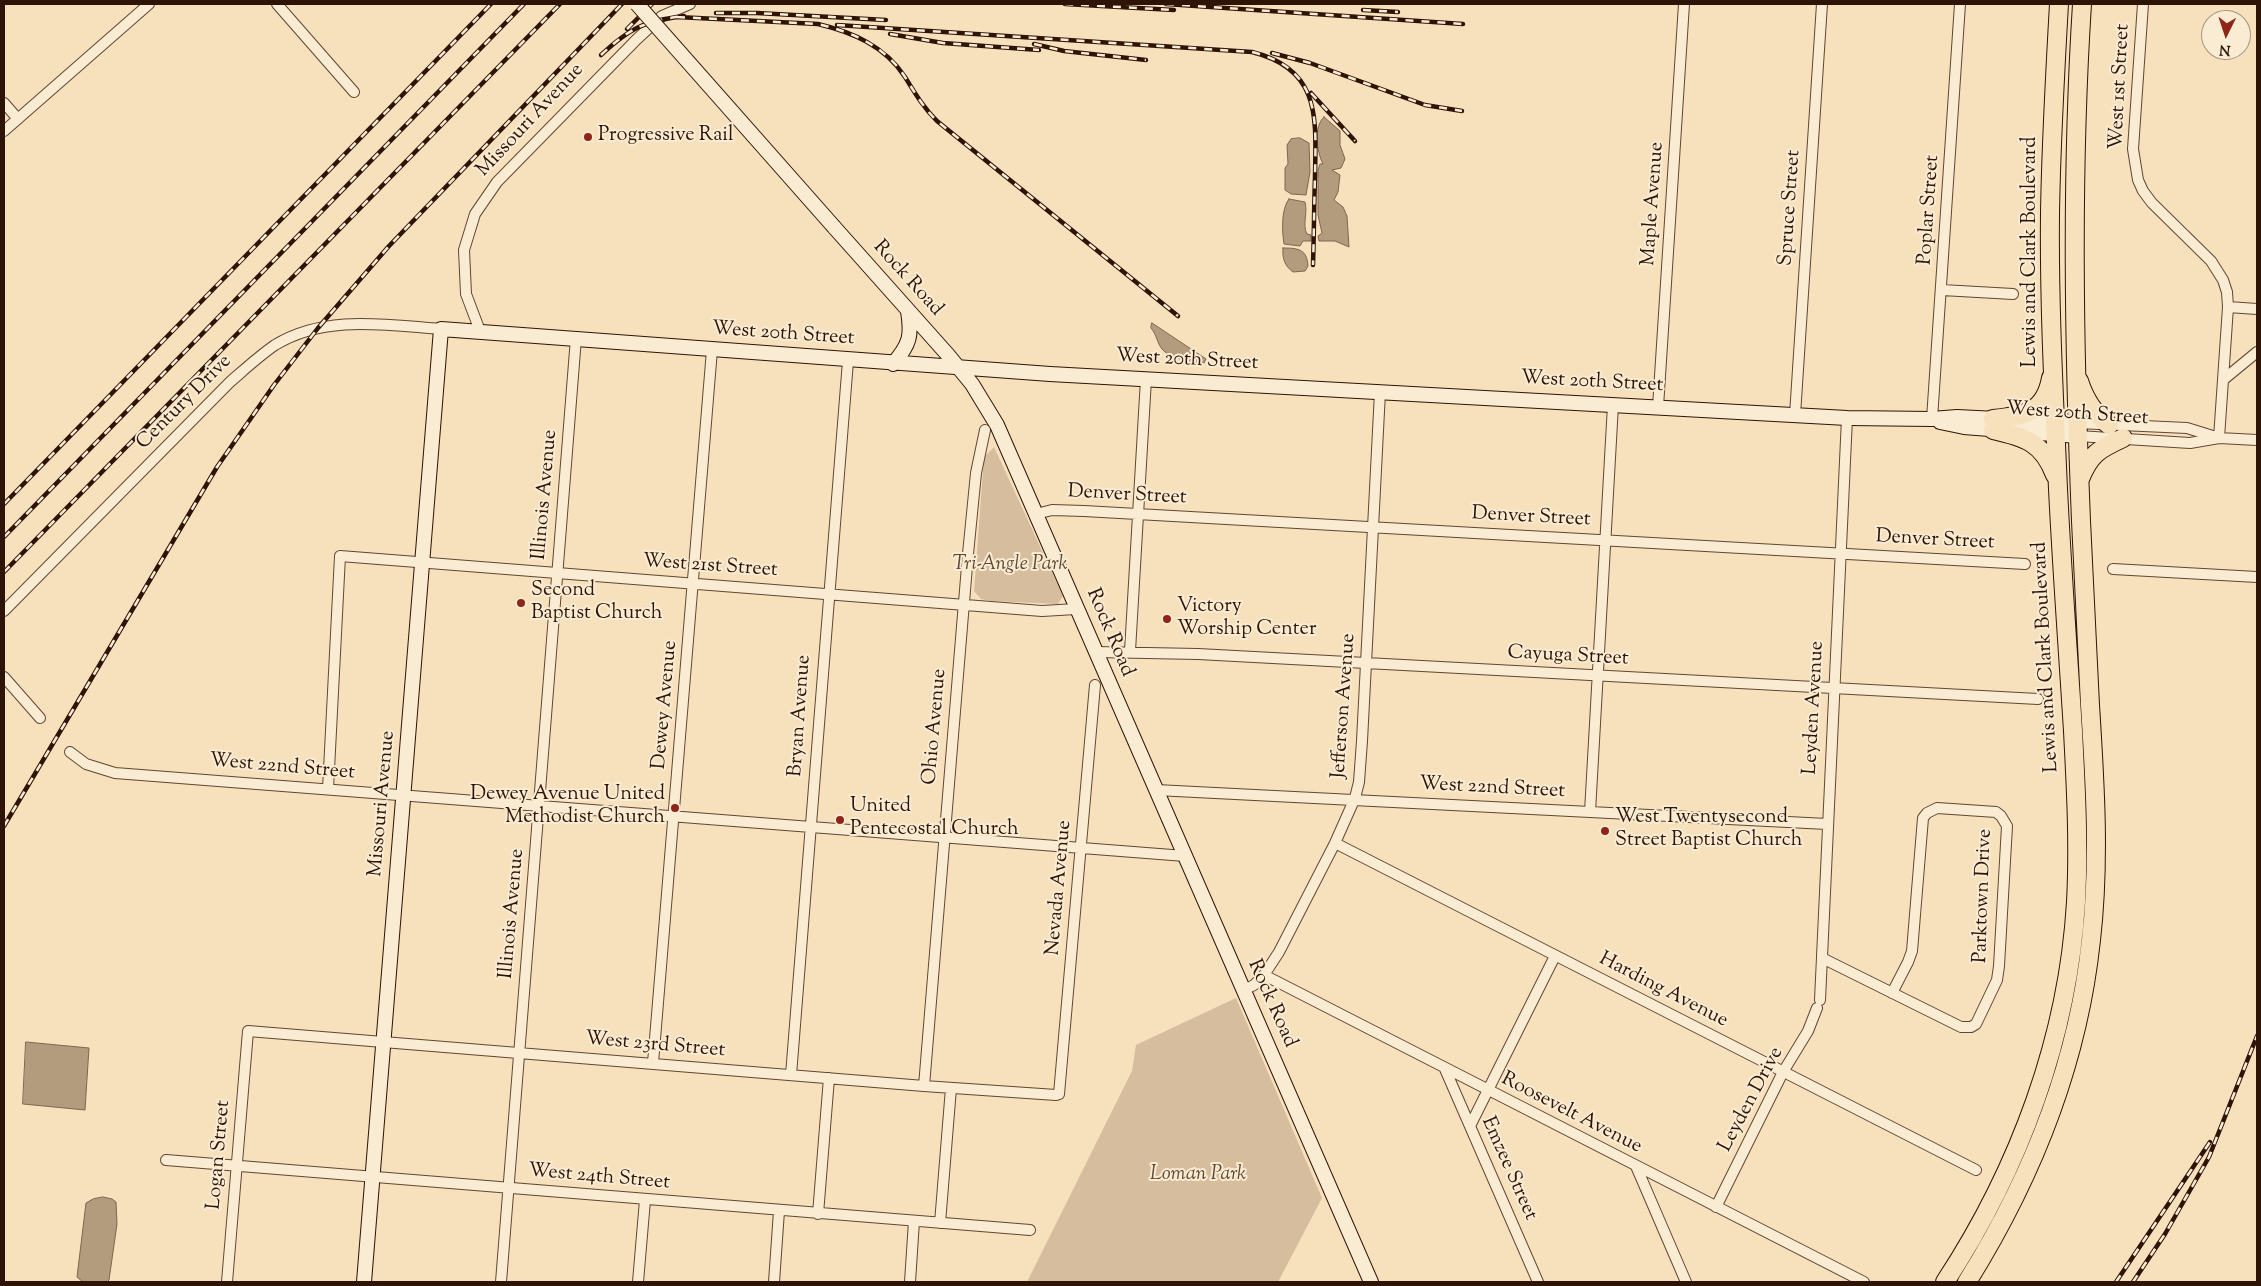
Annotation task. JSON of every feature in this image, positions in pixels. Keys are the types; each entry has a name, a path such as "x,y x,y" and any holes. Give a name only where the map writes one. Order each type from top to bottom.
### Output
{"highway":[{"name":"Lewis and Clark Boulevard","path":"1944,1282 1974,1236 1999,1189 2030,1114 2056,1028 2072,943 2078,860 2077,802 2058,485 2053,368 2050,217 2059,4"},
{"name":"Lewis and Clark Boulevard","path":"1967,1282 2010,1208 2026,1176 2054,1105 2078,1021 2091,942 2095,887 2096,809 2077,429 2074,203 2082,4"},
{"path":"2076,367 2087,400 2096,415 2109,425"},
{"path":"1993,424 2030,412 2039,405 2050,385 2053,368"},
{"path":"1993,424 2029,440 2037,446 2052,468 2058,485"},
{"path":"2080,480 2086,465 2098,450 2123,438"}],"street":[{"path":"4,131 149,4"},
{"path":"277,4 354,92"},
{"name":"Rock Road","path":"637,4 958,368 977,391 997,425 1371,1282"},
{"name":"Missouri Avenue","path":"480,331 466,294 464,250 475,214 497,182 637,39 662,16 690,4"},
{"name":"Maple Avenue","path":"1658,407 1684,4"},
{"name":"Spruce Street","path":"1795,415 1822,4"},
{"name":"Poplar Street","path":"1932,419 1960,4"},
{"name":"West 1st Street","path":"2143,4 2133,149 2138,180 2152,202 2218,270 2227,292 2228,307 2219,438"},
{"path":"4,103 18,119"},
{"path":"1942,290 2013,294"},
{"path":"2228,307 2257,309"},
{"path":"893,364 904,351 909,340 911,328 908,310"},
{"name":"Century Drive","path":"4,611 230,382 256,359 277,344 318,328 347,323 441,328"},
{"name":"Missouri Avenue","path":"364,1282 441,328"},
{"name":"West 20th Street","path":"441,328 893,364 1847,418 1932,419 1958,426 1993,424 2077,429 2123,438 2190,443 2219,438 2257,440"},
{"name":"Illinois Avenue","path":"501,1282 576,338"},
{"name":"Dewey Avenue","path":"653,1063 675,817 712,350"},
{"path":"2223,380 2257,352"},
{"name":"Bryan Avenue","path":"791,1075 848,360"},
{"path":"1130,651 1146,379"},
{"name":"Jefferson Avenue","path":"1244,990 1254,985 1264,975 1300,916 1354,799 1359,774 1380,392"},
{"path":"1590,812 1607,540 1613,405"},
{"name":"Leyden Avenue","path":"1818,1004 1822,958 1847,418"},
{"name":"West 20th Street","path":"2077,429 2109,425 2187,428 2219,438"},
{"name":"Ohio Avenue","path":"924,1086 964,604 976,473 984,430"},
{"name":"Denver Street","path":"1036,514 1052,510 1138,514 2025,564"},
{"name":"West 21st Street","path":"328,789 340,556 1042,611 1076,608"},
{"path":"2113,569 2257,577"},
{"name":"Cayuga Street","path":"1095,652 1130,651 2038,699"},
{"path":"4,677 40,718"},
{"name":"Nevada Avenue","path":"1059,1094 1095,685"},
{"name":"West 22nd Street","path":"70,752 86,764 115,773 1081,850 1185,856"},
{"name":"West 22nd Street","path":"1156,790 1827,824"},
{"name":"Parktown Drive","path":"1822,958 1892,993 1961,1027 1971,1027 1980,1020 1997,980 2000,966 2007,826 1996,812 1937,808 1926,813 1923,818 1912,950 1892,993"},
{"name":"Harding Avenue","path":"1335,843 1976,1170"},
{"path":"1470,1126 1555,956"},
{"name":"Roosevelt Avenue","path":"1264,975 1864,1282"},
{"name":"Leyden Drive","path":"1716,1207 1783,1072 1799,1048 1818,1004"},
{"name":"West 23rd Street","path":"248,1031 924,1086 1059,1094"},
{"name":"Logan Street","path":"227,1282 248,1031"},
{"name":"Emzee Street","path":"1445,1069 1538,1282"},
{"path":"818,1214 829,1078"},
{"path":"940,1223 951,1088"},
{"name":"West 24th Street","path":"166,1160 1030,1230"},
{"path":"1636,1166 1686,1282"},
{"path":"638,1282 645,1200"},
{"path":"774,1282 779,1210"},
{"path":"910,1282 914,1221"}],"green space":[{"name":"Tri-Angle Park","path":"994,447 1063,596 1058,604 991,601 981,599 974,591 984,457"},
{"name":"Loman Park","path":"1236,998 1322,1198 1278,1282 1027,1282 1132,1071 1136,1045"}],"shaded area":[{"path":"1324,117 1340,131 1340,145 1345,159 1341,168 1332,170 1340,175 1338,192 1334,200 1343,207 1347,216 1349,247 1335,241 1319,241 1318,236 1322,233 1318,215 1318,170 1320,164 1323,164 1319,153 1317,133"},
{"path":"1300,138 1309,143 1310,172 1306,195 1291,194 1285,190 1285,168 1288,164 1287,145 1291,139"},
{"path":"1289,199 1305,202 1305,227 1307,234 1311,235 1311,241 1303,241 1300,246 1284,244 1283,214"},
{"path":"1283,248 1293,248 1304,253 1308,266 1305,271 1293,272 1290,270 1283,256"},
{"path":"1152,323 1206,359 1204,363 1181,359 1166,352 1160,347 1151,328"},
{"path":"26,1042 89,1048 85,1110 23,1104"},
{"path":"103,1197 116,1202 117,1224 109,1280 107,1282 83,1282 77,1277 86,1203"}],"railway":[{"path":"4,504 491,4"},
{"path":"4,537 524,4"},
{"path":"4,572 560,4"},
{"path":"4,826 217,467 274,385 318,328 389,246 622,4"},
{"path":"627,29 652,4"},
{"path":"1065,4 1174,10"},
{"path":"1166,4 1463,24"},
{"path":"1363,10 1398,12"},
{"path":"716,13 757,13 886,20"},
{"path":"601,55 638,27 658,20 684,16"},
{"path":"677,17 818,24 843,31 867,42 897,66 923,105 937,121 1178,316"},
{"path":"837,25 1252,52 1275,60 1291,70 1303,83 1310,99 1314,116 1313,265"},
{"path":"890,34 943,43 1039,50"},
{"path":"1034,44 1064,51 1146,60"},
{"path":"1272,53 1310,63 1425,105 1462,111"},
{"path":"1311,93 1355,141"},
{"path":"2133,1282 2165,1234 2209,1157 2257,1036"},
{"path":"2116,1282 2210,1142"}],"place":[{"name":"Progressive Rail","path":"588,137"},
{"name":"Second Baptist Church","path":"521,603"},
{"name":"Victory Worship Center","path":"1167,619"},
{"name":"Dewey Avenue United Methodist Church","path":"675,808"},
{"name":"United Pentecostal Church","path":"840,820"},
{"name":"West Twentysecond Street Baptist Church","path":"1605,831"}]}
